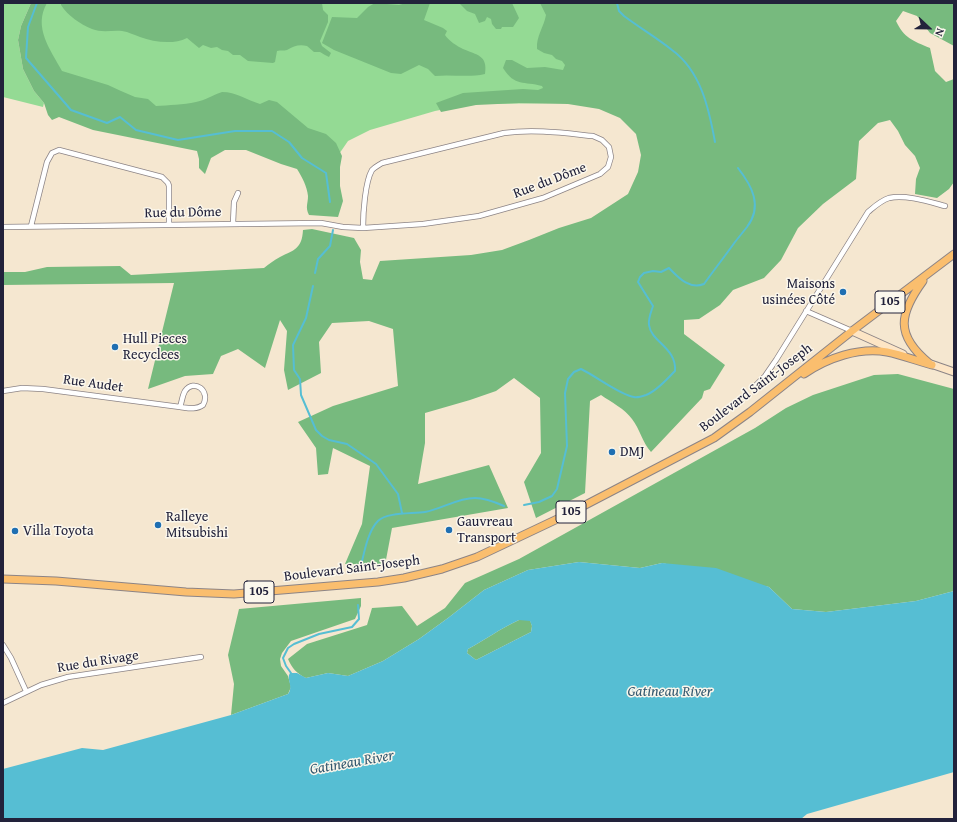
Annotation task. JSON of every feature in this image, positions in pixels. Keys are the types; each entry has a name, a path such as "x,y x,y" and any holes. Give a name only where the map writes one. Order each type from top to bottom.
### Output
{"main road":[{"name":"105","path":"852,331 954,254"},
{"path":"928,274 908,303 904,319 906,334 911,346 932,365"},
{"path":"852,331 932,365"},
{"name":"Boulevard Saint-Joseph","path":"3,579 56,581 186,592 234,594 378,582 425,574 447,568 477,556 570,513 698,448 750,412 852,331"},
{"path":"750,412 808,371 826,362 864,351 886,352 954,372"}],"street":[{"name":"Rue du Dôme","path":"3,227 233,223 321,223 342,227 363,228 410,226 466,219 489,214 561,192 604,171 610,162 611,152 606,142 598,137 548,131 524,131 504,133 382,163 374,168 370,176 364,207 363,228"},
{"path":"30,226 47,162 52,153 59,150 139,171 165,180 169,186 169,224"},
{"path":"233,223 234,202 238,193"},
{"path":"754,386 765,376 868,212 876,205 889,198 916,199 945,206"},
{"path":"806,311 852,331"},
{"name":"Rue Audet","path":"3,391 22,388 43,389 180,407 193,408 200,407 205,402 205,394 199,387 196,386 189,388 184,393 180,407"},
{"path":"3,645 11,658 26,691"},
{"name":"Rue du Rivage","path":"3,703 26,691 68,677 201,657"}],"green space":[{"path":"3,3 31,3 21,26 18,40 23,69 34,91 44,103 43,107 3,97"},
{"path":"31,3 47,3 43,12 42,29 48,46 62,71 108,85 135,97 148,99 156,106 196,102 222,92 237,95 260,104 269,100 277,102 308,128 326,134 336,143 342,156 340,167 340,186 343,201 338,217 309,215 307,208 307,189 297,169 246,150 225,150 211,158 205,174 199,168 197,151 93,130 59,117 52,120 48,115 44,103 34,91 23,69 18,40 21,26"},
{"path":"37,3 617,3 567,103 471,104 435,111 370,130 348,141 326,173 302,158 71,110 28,27"},
{"path":"61,3 322,3 323,10 328,15 328,22 320,41 322,46 331,53 329,57 320,52 314,52 307,46 299,45 287,50 277,51 275,62 273,63 248,61 240,55 233,55 228,51 217,47 211,48 203,45 199,48 187,38 176,42 164,42 145,39 122,31 96,30 79,22 67,13"},
{"path":"375,3 399,5 406,3 430,3 424,20 443,28 447,31 445,35 453,43 483,59 485,63 485,74 472,76 435,76 428,69 419,65 401,74 391,73 334,50 322,43 332,17 357,18 368,7"},
{"path":"459,3 512,3 519,18 513,27 502,27 501,29 496,29 492,24 491,19 487,17 485,21 479,23 475,14 467,11"},
{"path":"540,3 954,3 954,46 930,33 917,16 903,11 896,21 906,35 930,48 935,71 946,82 954,79 954,182 949,189 937,198 915,194 916,179 920,168 915,156 905,145 898,131 890,120 878,123 859,141 856,179 823,204 798,228 781,260 764,278 733,290 720,305 699,319 684,320 684,334 725,365 710,389 704,391 702,398 651,452 645,444 635,423 626,412 601,395 590,401 585,493 536,518 524,482 541,453 540,398 514,378 496,391 425,413 425,443 418,484 489,465 508,508 392,528 385,565 345,564 362,524 370,466 333,448 328,474 318,475 316,448 298,422 333,406 398,386 393,329 369,321 332,323 319,342 321,373 288,390 284,370 287,331 280,320 265,368 238,349 221,356 213,374 185,376 148,389 174,283 3,285 3,272 25,272 47,267 120,266 131,275 264,268 276,259 296,248 301,241 303,230 312,229 354,238 361,250 360,262 363,279 372,280 380,261 471,255 502,250 559,228 591,218 628,194 638,172 641,155 636,134 620,118 599,109 568,104 519,103 476,105 441,112 436,103 463,93 523,89 538,90 543,88 542,86 516,81 512,78 503,68 506,60 512,60 527,68 545,67 563,70 565,65 562,61 537,49 539,36 546,15"},
{"path":"898,374 954,389 954,591 916,601 826,612 792,609 769,587 662,563 640,568 579,562 528,570 484,590 419,639 383,661 348,676 328,673 306,678 295,670 288,659 307,644 367,625 372,608 402,606 417,626 445,608 465,583 519,559 755,428 786,408 813,395 874,375"},
{"path":"361,598 361,606 355,619 291,641 282,653 280,659 281,666 288,676 291,687 288,694 231,715 234,684 228,655 239,609"},
{"path":"519,620 530,620 532,626 531,632 476,660 467,653 468,649"}],"water":[{"name":"Gatineau River","path":"579,562 640,568 662,563 716,568 769,587 792,609 826,612 916,601 954,591 954,772 807,814 801,819 3,819 3,769 82,748 103,750 231,715 288,694 290,691 290,673 297,673 306,678 328,673 348,676 383,661 419,639 484,590 528,570","holes":["519,620 530,621 532,626 531,632 476,660 467,653 468,649 512,623"]}],"waterway":[{"path":"37,3 28,27 26,58 71,110 107,123 120,117 136,130 178,140 235,131 272,131 289,142 302,158 326,173 330,202"},
{"path":"617,3 619,11 624,16 672,50 690,69 702,92 710,117 715,142"},
{"path":"524,505 539,502 552,496 557,489 567,446 565,393 568,379 574,372 581,369 622,393 628,396 637,397 654,391 675,371 675,363 672,356 651,331 649,320 653,306 638,282 644,273 653,271 661,272 669,268 684,282 693,285 704,284 752,219 755,204 754,196 748,182 738,168"},
{"path":"315,273 318,259 330,246 333,230"},
{"path":"313,286 306,318 293,345 294,370 300,379 301,395 316,430 322,436 329,440 347,444 376,464 398,494 402,513"},
{"path":"360,569 371,531 382,518 393,515 425,512 468,498 482,499 504,506"},
{"path":"291,673 283,658 288,648 319,634 352,627 359,619 358,605"}],"place":[{"name":"Maisons usinées Côté","path":"843,292"},
{"name":"Hull Pieces Recyclees","path":"115,347"},
{"name":"DMJ","path":"612,452"},
{"name":"Ralleye Mitsubishi","path":"158,525"},
{"name":"Gauvreau Transport","path":"449,530"},
{"name":"Villa Toyota","path":"15,531"}]}
